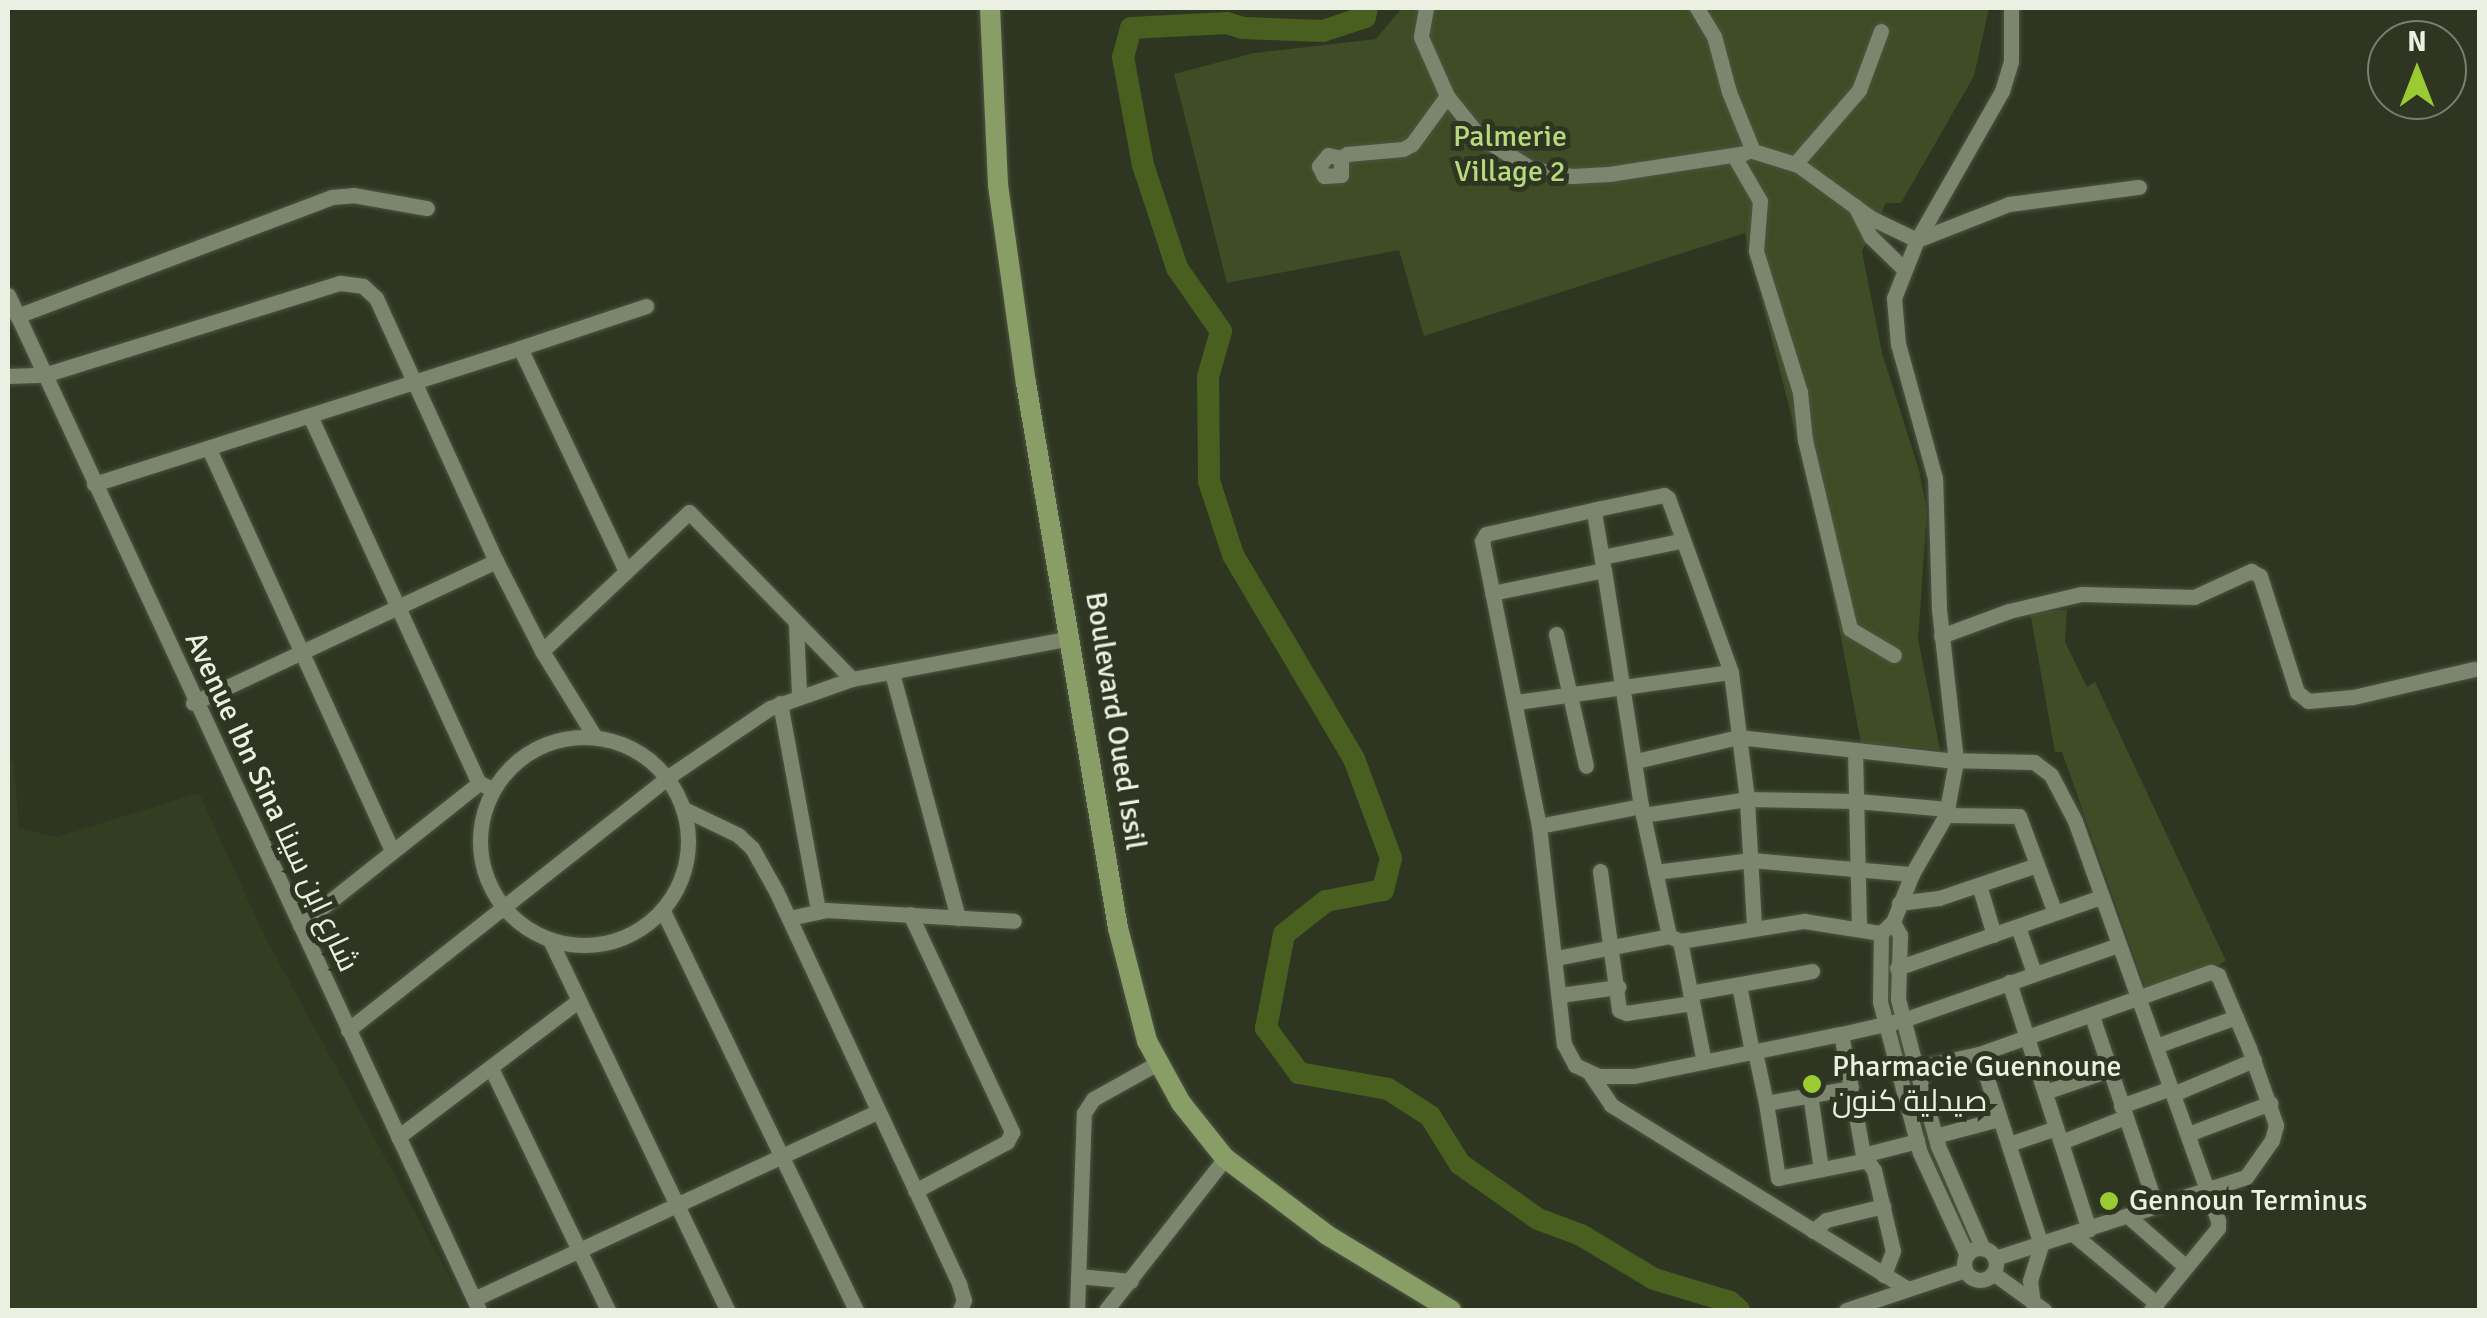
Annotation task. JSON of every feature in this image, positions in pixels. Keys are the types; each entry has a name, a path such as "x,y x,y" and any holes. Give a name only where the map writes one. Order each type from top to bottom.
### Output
{"main road":[{"name":"Boulevard Oued Issil","path":"990,8 998,185 1118,928 1136,1007 1156,1064 1225,1158 1327,1234 1447,1309"}],"street":[{"path":"1426,8 1420,36 1446,96 1479,136 1520,162 1551,174 1609,174 1753,151 1795,164 1854,206 1916,240"},
{"path":"1698,8 1714,36 1729,92 1753,151"},
{"path":"1991,1260 1977,1280 1917,1141 1884,1023 1887,928 1947,812 1956,761 1942,636 1935,478 1893,321 1903,268 1916,240 2002,91 2010,62 2011,8"},
{"path":"1795,164 1859,90 1882,31"},
{"path":"1341,158 1365,150 1403,149 1446,96"},
{"path":"1734,156 1760,201 1756,251 1800,392 1805,440 1850,629 1894,655"},
{"path":"1916,240 2008,204 2139,186"},
{"path":"12,322 332,197 353,195 426,208"},
{"path":"1854,206 1870,236 1903,268"},
{"path":"8,376 44,375 348,282 363,286 376,298 496,561 542,651 595,737"},
{"name":"Avenue Ibn Sina شارع ابن سينا","path":"8,294 12,322 44,375 193,703 476,1305"},
{"path":"94,484 646,306"},
{"path":"520,348 626,570"},
{"path":"300,925 392,851 486,786 536,748 575,737 595,737 634,748 668,777 684,809 690,844 682,880 663,910 639,930 611,942 580,945 550,940 524,927 503,907 487,880 480,850 486,786 396,606 310,416"},
{"path":"208,449 392,851"},
{"path":"1754,926 1748,800 1732,672 1666,496 1486,534 1482,541 1539,826 1567,1055 1589,1072 1611,1105 1908,1289"},
{"path":"542,651 686,513 692,512 796,625 852,679"},
{"path":"1594,512 1654,872 1691,998 1704,1062"},
{"path":"1492,593 1680,541"},
{"path":"193,703 496,561"},
{"path":"1942,636 2009,610 2081,594 2194,597 2251,571 2260,576 2297,692 2308,702 2353,697 2474,670"},
{"path":"796,625 799,695"},
{"path":"1556,634 1586,766"},
{"path":"348,1030 668,777 780,704 852,679 1071,638"},
{"path":"1517,702 1732,672"},
{"path":"892,673 958,918"},
{"path":"780,704 818,910"},
{"path":"1636,761 1738,737 1956,761 2034,762 2044,768 2068,802 2208,1190 2218,1228 2154,1307 2081,1232 2058,1135 2009,982"},
{"path":"1856,750 1860,929"},
{"path":"1539,826 1642,810 1748,800 1857,801 2019,816 2055,913"},
{"path":"684,809 738,835 752,848 789,918 959,1284 964,1300 960,1310"},
{"path":"1654,872 1751,860 1912,874"},
{"path":"1900,904 1939,898 2037,865"},
{"path":"1600,870 1624,1012 1812,971"},
{"path":"1979,885 1994,934"},
{"path":"1897,968 2101,897"},
{"path":"663,910 856,1310"},
{"path":"789,918 818,910 1014,922"},
{"path":"910,914 1012,1132 1007,1142 914,1192"},
{"path":"1556,958 1614,946 1815,921 1860,929 1887,928 1900,935 1897,968 1903,1020 1935,1136 1991,1260 2039,1306"},
{"path":"2018,927 2034,974"},
{"path":"550,940 727,1310"},
{"path":"1589,1072 1622,1077 1903,1020 2118,945"},
{"path":"1846,1310 1908,1289 1966,1262 1991,1260 2241,1180 2251,1172 2276,1130 2254,1060 2218,975 2211,972 1979,1054 1916,1068"},
{"path":"1739,984 1780,1179 1769,1203"},
{"path":"1560,995 1618,987"},
{"path":"398,1137 578,1001"},
{"path":"2092,1016 2156,1206"},
{"path":"2156,1046 2236,1017"},
{"path":"1840,1034 1865,1158 1883,1206 1893,1250 1884,1275"},
{"path":"1979,1054 2041,1244 2030,1280 2039,1306"},
{"path":"2009,1144 2058,1135 2254,1060"},
{"path":"1077,1310 1084,1113 1093,1099 1156,1064"},
{"path":"491,1068 608,1310"},
{"path":"2045,1092 2109,1070"},
{"path":"1766,1102 1851,1088"},
{"path":"1810,1094 1821,1169"},
{"path":"2188,1134 2270,1104"},
{"path":"476,1305 678,1202 876,1112"},
{"path":"1935,1136 1999,1119"},
{"path":"1780,1179 1917,1141"},
{"path":"1106,1310 1225,1158"},
{"path":"1813,1231 1826,1220 1883,1206"},
{"path":"2128,1216 2186,1267"},
{"path":"1078,1276 1132,1280"}],"shaded area":[{"path":"8,761 14,761 19,828 57,837 199,793 265,937 468,1310 8,1310"}],"green space":[{"name":"Palmerie Village 2","path":"1402,8 1989,8 1974,76 1901,203 1886,203 1862,251 1882,353 1919,470 1927,511 1918,639 1940,750 1861,743 1822,537 1745,233 1424,336 1399,250 1227,283 1174,74 1254,53 1376,39"},
{"path":"2067,610 2065,642 2087,687 2095,682 2226,961 2148,995 2062,752 2055,752 2030,612"}],"waterway":[{"path":"1367,8 1365,17 1323,31 1243,28 1227,23 1131,28 1123,57 1143,165 1177,268 1221,331 1208,377 1209,481 1233,555 1354,759 1391,858 1383,890 1326,901 1284,934 1266,1028 1299,1073 1388,1089 1430,1116 1460,1164 1538,1219 1581,1235 1654,1279 1730,1302 1739,1310"}],"place":[{"name":"Pharmacie Guennoune صيدلية كنون","path":"1812,1084"},
{"name":"Gennoun Terminus","path":"2109,1201"}]}
